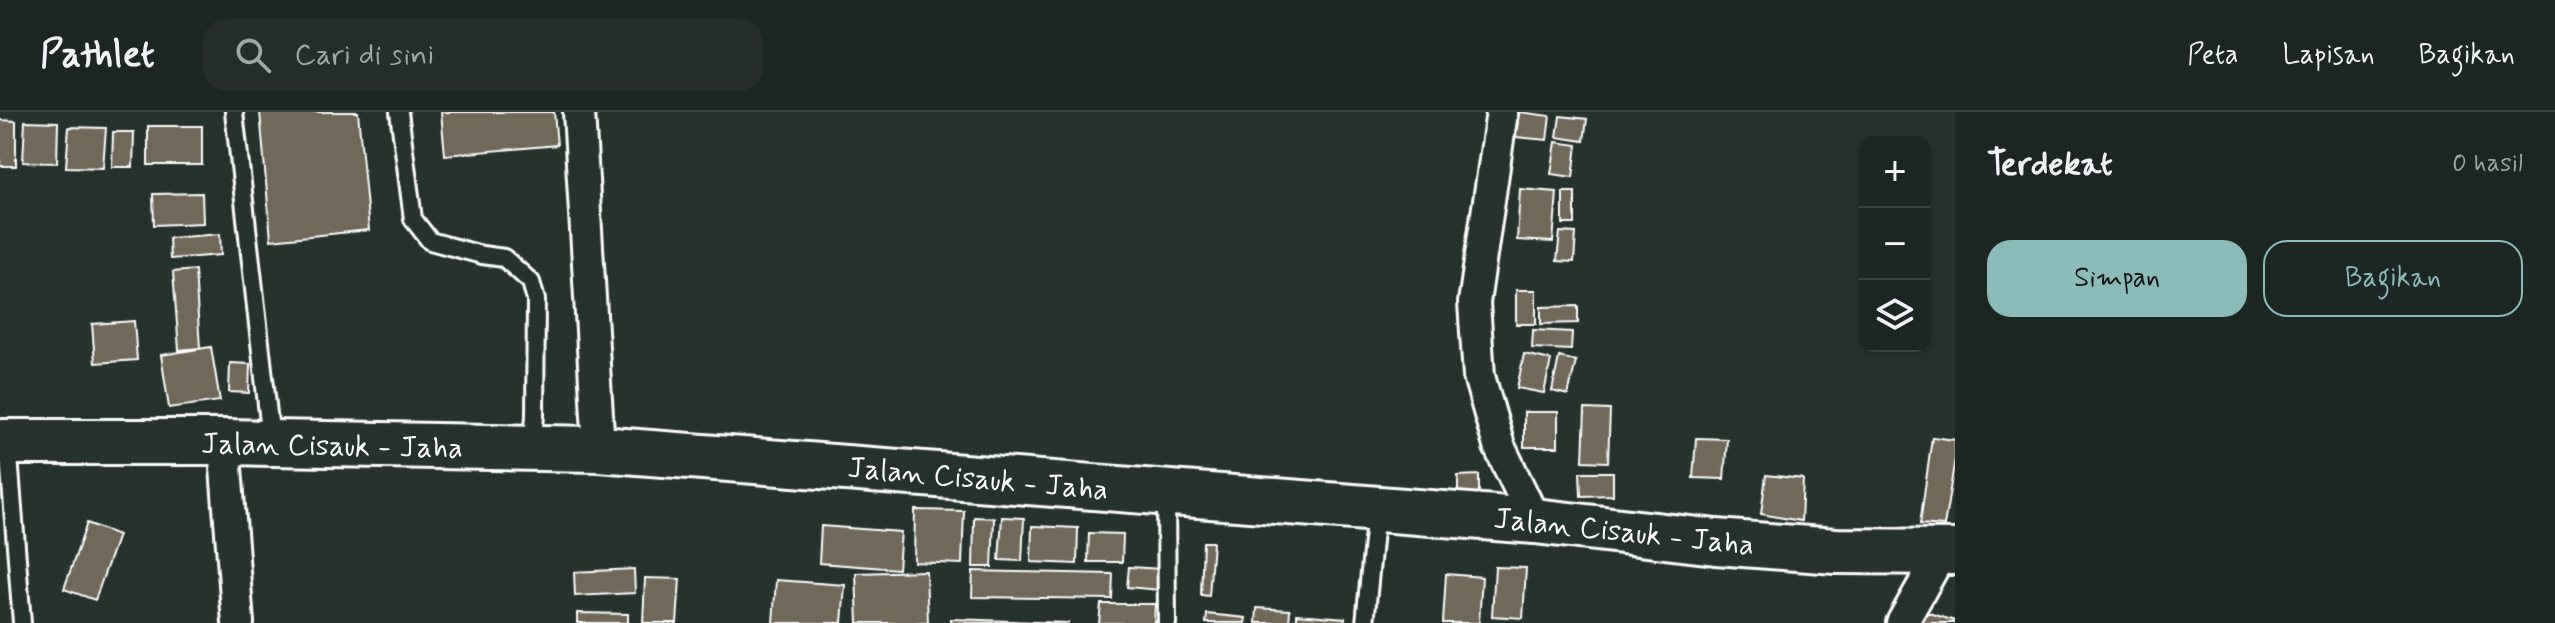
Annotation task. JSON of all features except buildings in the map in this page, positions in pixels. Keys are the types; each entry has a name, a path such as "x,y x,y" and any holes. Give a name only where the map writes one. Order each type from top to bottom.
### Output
{"main road":[{"name":"Jalan Cisauk - Jaha","path":"4,442 224,442 599,449 1535,521 1716,542 1836,551 1948,552"}],"street":[{"path":"579,112 599,449"},
{"path":"1502,112 1474,303 1479,376 1499,446 1535,521"},
{"path":"224,442 238,623"},
{"path":"1902,623 1948,552"}],"lane":[{"path":"234,112 272,443"},
{"path":"399,112 413,219 430,241 504,258 531,282 536,314 535,416 531,449"},
{"path":"4,442 22,623"},
{"path":"1166,493 1167,623"},
{"path":"1365,623 1376,508"}]}
